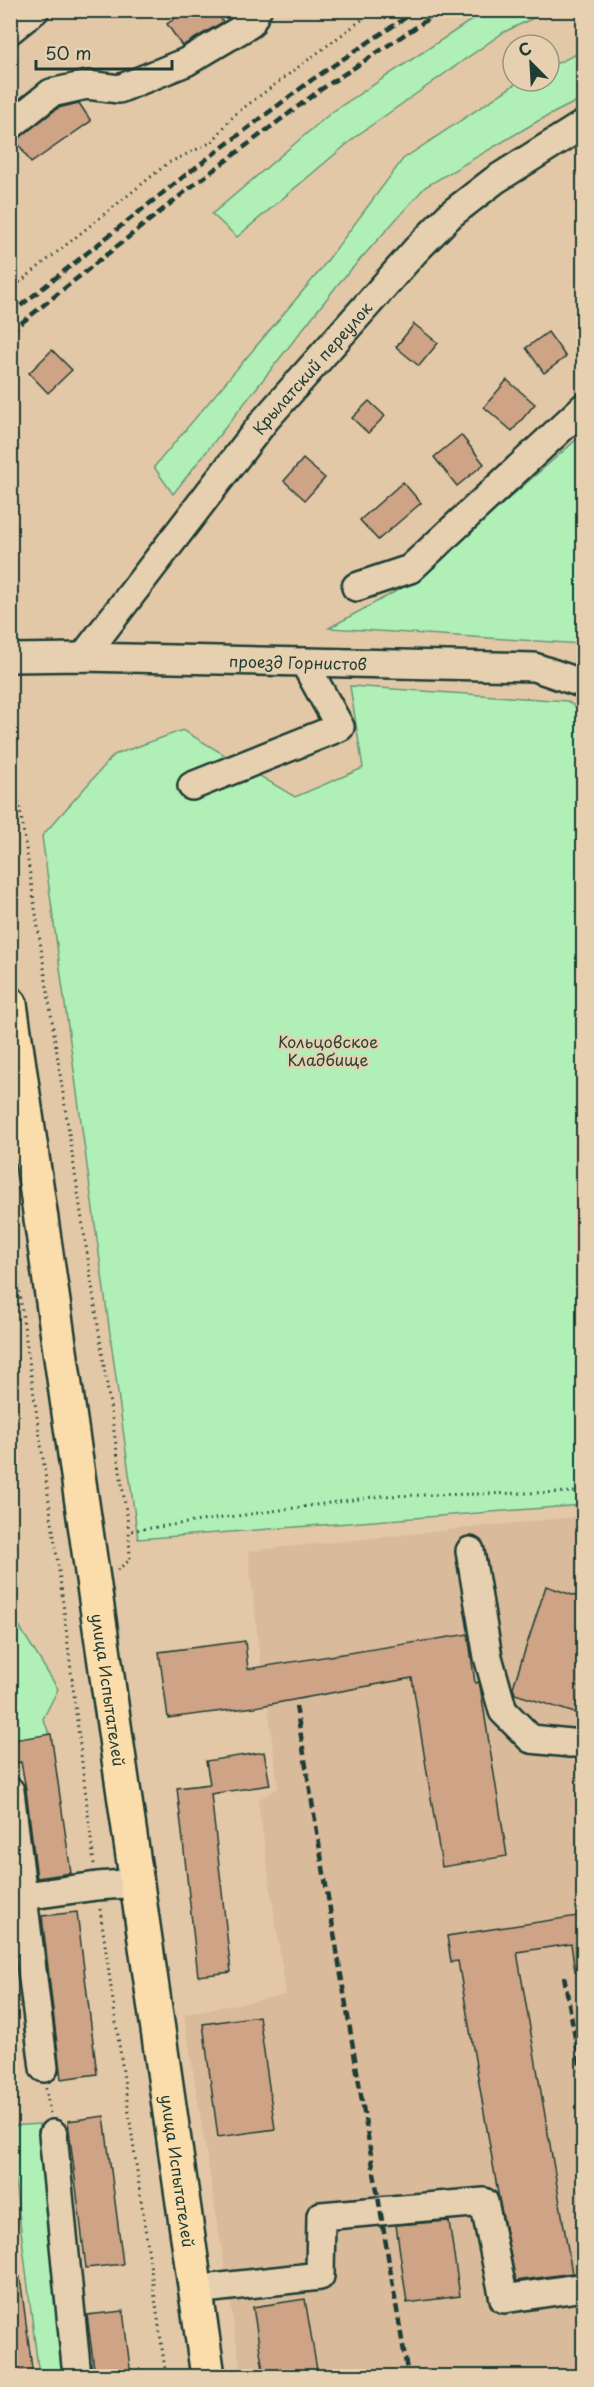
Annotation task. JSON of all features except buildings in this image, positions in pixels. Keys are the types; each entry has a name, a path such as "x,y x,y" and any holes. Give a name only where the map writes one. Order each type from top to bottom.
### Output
{"main road":[{"name":"улица Испытателей","path":"10,1004 208,2376"}],"street":[{"path":"10,30 34,10"},
{"path":"10,126 51,93 87,85 119,89 186,62 250,24 257,10"},
{"name":"Крылатский переулок","path":"83,657 265,420 415,251 451,213 495,180 584,124"},
{"path":"356,587 410,569 584,407"},
{"name":"проезд Горнистов","path":"10,658 83,657 534,667 584,684"},
{"path":"192,786 340,727 304,662"},
{"path":"470,1551 488,1657 503,1711 531,1739 584,1743"},
{"path":"10,1791 22,1991 44,2068"},
{"path":"16,1897 138,1883"},
{"path":"53,2134 77,2376"},
{"path":"195,2290 320,2277 321,2216 484,2202 504,2299 584,2287"}],"path":[{"path":"10,290 168,163 212,142 234,115 375,10"},
{"path":"10,742 129,1531 130,1560 109,1576 93,1580"},
{"path":"10,1226 62,1586 97,1886 166,2376"},
{"path":"129,1531 380,1496 584,1490"},
{"path":"44,2068 53,2134"}],"shaded area":[{"path":"583,1516 583,2376 242,2376 184,2014 286,1995 258,1800 278,1788 248,1551"}],"green space":[{"path":"491,11 548,11 501,33 359,134 237,237 212,214 332,112 470,21"},
{"path":"583,51 583,98 538,121 425,187 339,283 173,494 154,467 318,273 403,159 502,93 561,93 561,61"},
{"path":"583,434 583,644 329,628 411,583"},
{"name":"Кольцовское Кладбище","path":"350,686 567,701 583,712 583,1505 138,1539 42,836 114,755 183,730 295,797 363,768"},
{"path":"10,1530 14,1618 58,1689 43,1719 51,1737 11,1741"},
{"path":"39,2124 69,2376 39,2376 11,2149 10,2126"}],"railway":[{"path":"10,314 183,177 313,79 417,10"},
{"path":"10,332 191,187 320,90 442,10"},
{"path":"296,1706 408,2376"},
{"path":"564,1976 584,2088"}]}
